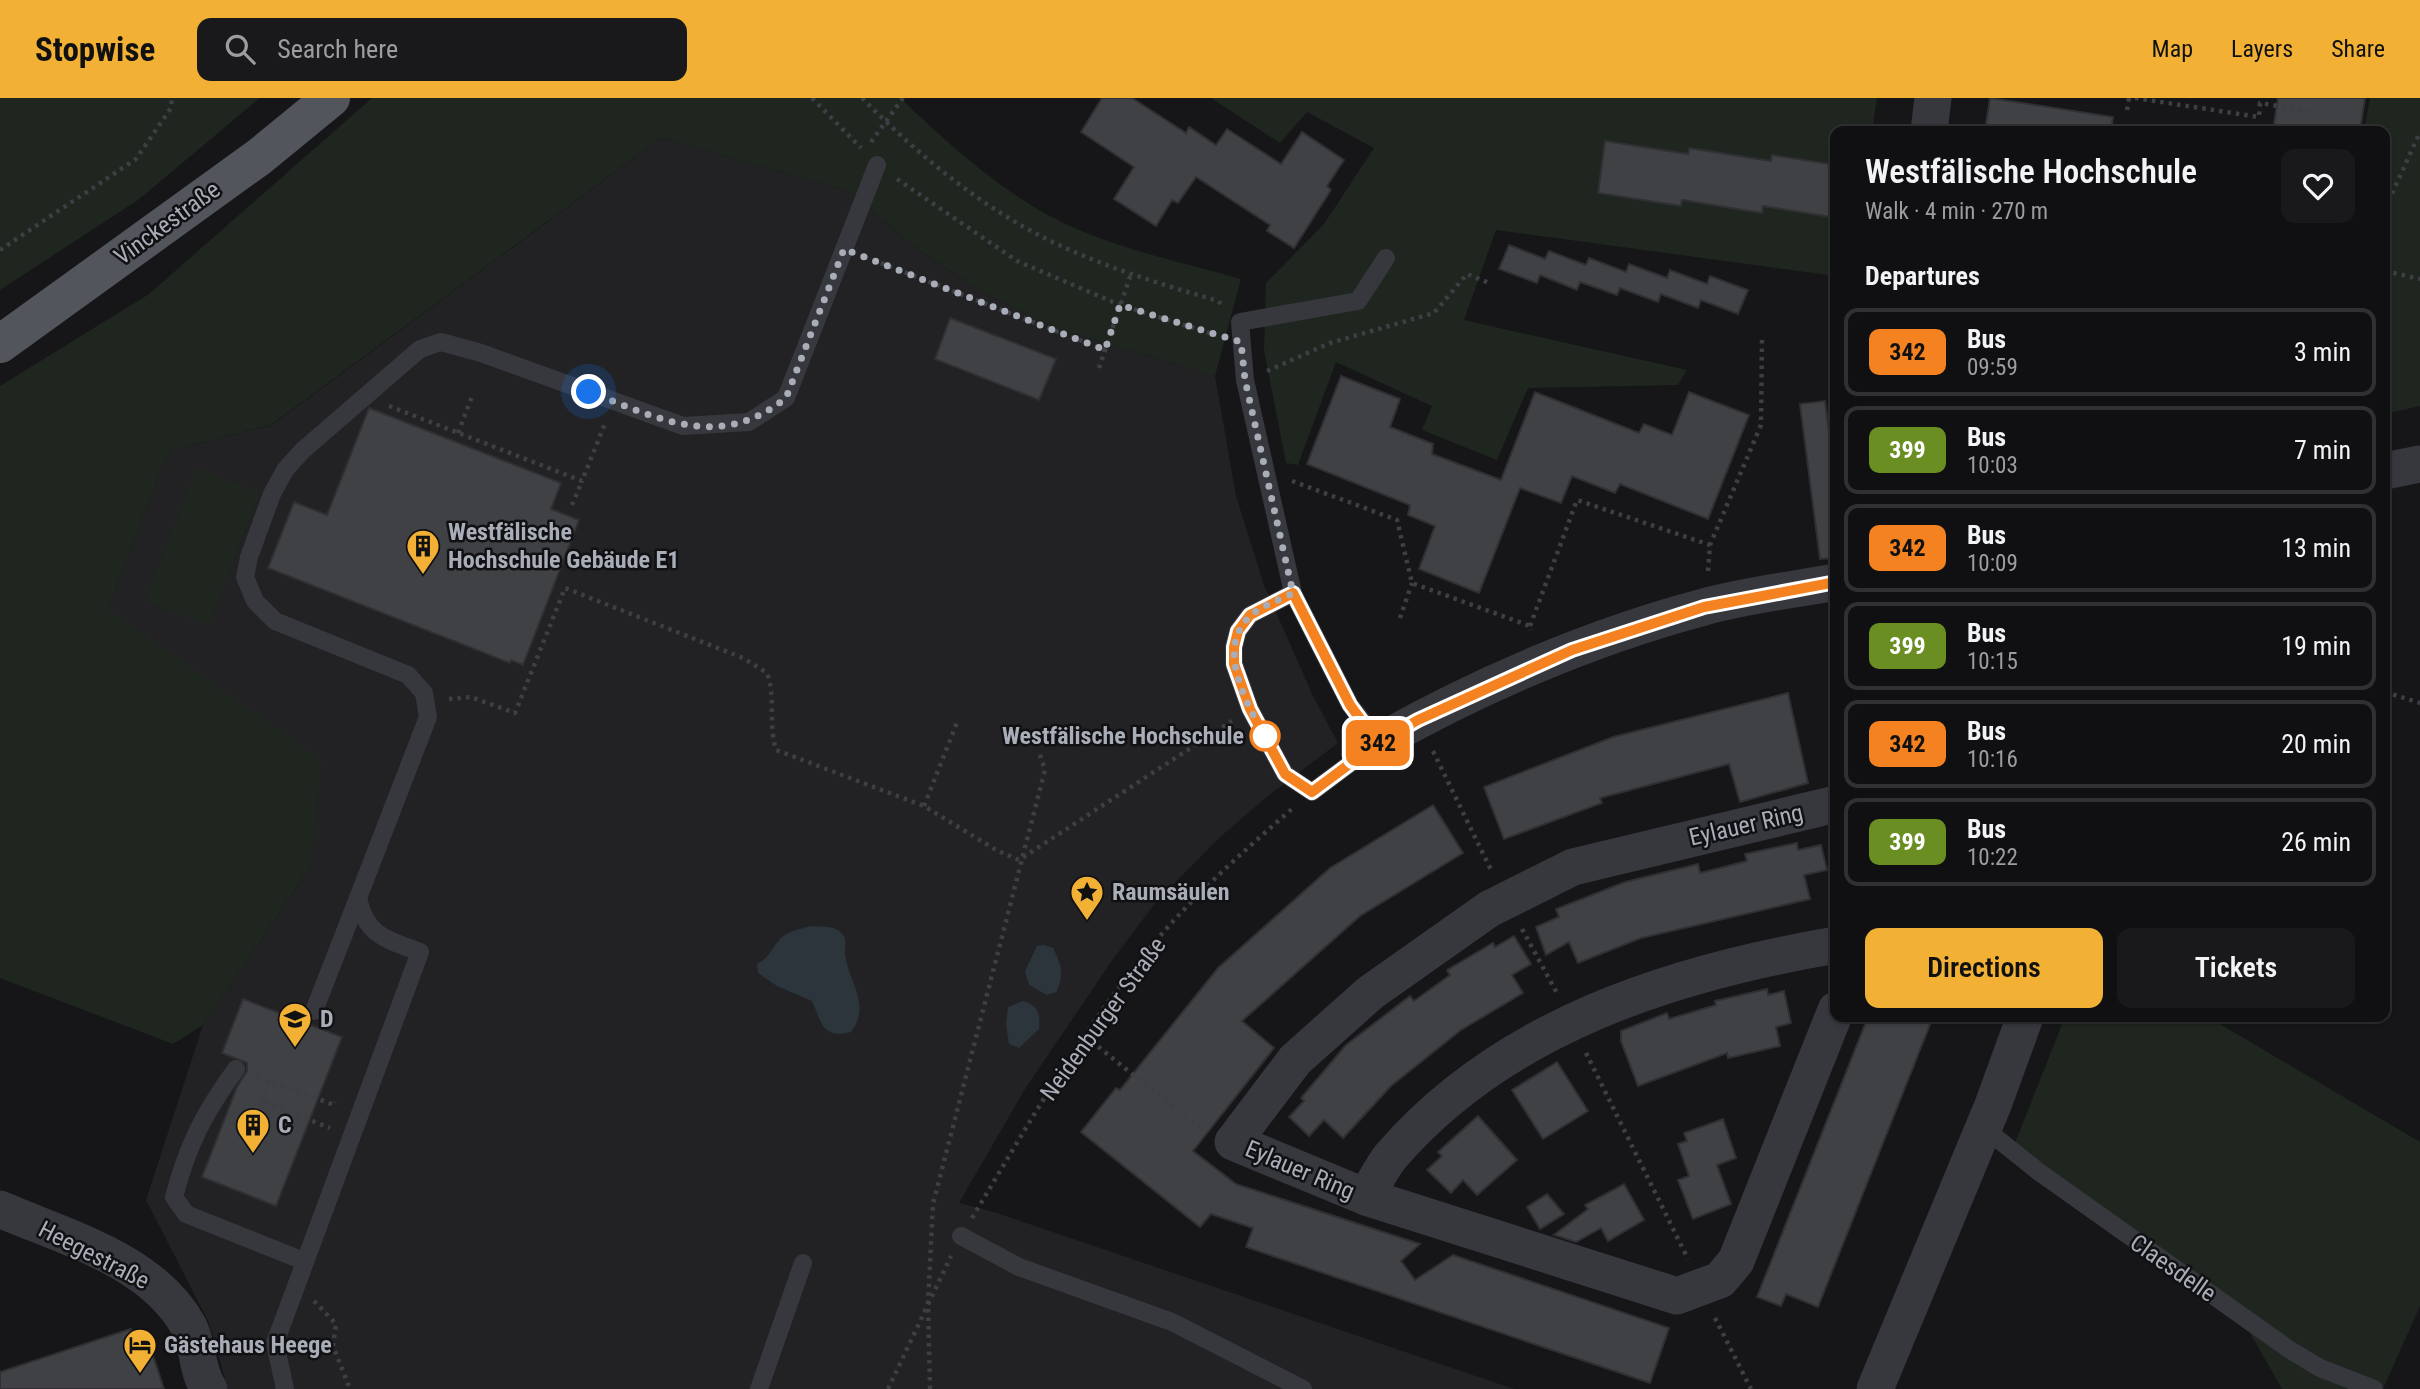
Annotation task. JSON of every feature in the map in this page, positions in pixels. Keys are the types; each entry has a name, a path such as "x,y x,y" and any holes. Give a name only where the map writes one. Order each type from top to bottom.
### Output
{"main road":[{"name":"Vinckestraße","path":"0,344 259,157 331,98"}],"street":[{"path":"1930,126 1933,98"},
{"path":"2390,470 2420,464"},
{"path":"1379,742 1418,720 1572,650 1704,607 1830,583"},
{"name":"Eylauer Ring","path":"1830,813 1573,867 1489,909 1370,993 1295,1060 1233,1142 1366,1197 1677,1296 1720,1280 1736,1261 1831,1022"},
{"path":"1366,1197 1389,1158 1433,1113 1484,1073 1570,1020 1669,982 1830,946"},
{"path":"1875,1389 1984,1128 2023,1022"},
{"name":"Heegestraße","path":"0,1209 137,1270 164,1292 190,1329 209,1389"}],"lane":[{"path":"313,1011 428,716 424,693 408,676 275,621 255,601 245,577 249,557 272,494 285,470 302,451 420,349 441,342 487,355 683,426 749,422 771,411 786,398 877,165"},
{"path":"1293,593 1250,615 1238,631 1234,664 1250,709 1285,774 1312,792 1379,742 1350,705 1293,593 1245,380 1240,322 1358,301 1386,258"},
{"path":"285,1389 275,1343 420,952 382,938 369,927 361,914 358,898"},
{"path":"236,1069 205,1110 183,1161 174,1197 186,1214 304,1261"},
{"name":"Claesdelle","path":"1984,1128 2039,1172 2290,1350 2320,1368 2374,1389"},
{"path":"961,1236 1019,1267 1172,1322 1303,1389"},
{"path":"759,1389 803,1263"}],"path":[{"path":"0,250 136,159 171,108 173,98"},
{"path":"811,98 864,151 902,98"},
{"path":"862,98 923,157 1032,232 1131,274 1219,302 1240,322"},
{"path":"2127,110 2129,98"},
{"path":"2135,98 2259,117 2260,103 2315,112"},
{"path":"2390,198 2420,132"},
{"path":"877,165 1017,261 1120,305 1241,342"},
{"path":"844,249 1105,350"},
{"path":"2390,272 2420,279"},
{"path":"1099,368 1131,274"},
{"path":"1245,380 1330,343 1434,313 1467,274 1489,283"},
{"path":"1704,607 1710,545 1761,425 1762,340"},
{"path":"458,433 473,394"},
{"path":"572,505 614,401"},
{"path":"385,404 582,481"},
{"path":"1265,471 1397,520 1412,583 1400,618"},
{"path":"1538,666 1530,626 1577,500 1710,545"},
{"path":"1412,583 1530,626"},
{"path":"425,701 471,697 515,713 565,588 743,658 768,673 774,690 770,730 776,750 924,806 996,850 1019,860"},
{"path":"2390,693 2420,702"},
{"path":"1019,860 1250,709"},
{"path":"924,806 958,720"},
{"path":"930,1389 928,1303 933,1204 1019,860 1045,770 1040,752"},
{"name":"Neidenburger Straße","path":"888,1389 961,1236 1085,1035 1155,942 1228,865 1312,792"},
{"path":"1085,1035 1204,1132 1233,1142"},
{"path":"236,1069 334,1105 338,1095"},
{"path":"257,1114 269,1081"},
{"path":"261,1101 351,1136"},
{"path":"294,1293 313,1300 335,1324 333,1346 350,1389"}],"shaded area":[{"path":"0,98 260,98 138,200 0,290"},
{"path":"372,98 900,98 991,178 1052,217 1121,245 1241,279 1215,376 1052,327 981,291 913,246 851,192 661,138 271,425 169,451 108,609 322,760 311,866 203,1025 173,1044 0,978 0,386 149,294"},
{"path":"1211,98 1877,98 1873,126 1830,126 1830,275 1496,230 1464,320 1687,370 1678,385 1528,388 1497,460 1422,430 1432,406 1336,362 1298,465 1286,463 1264,350 1266,283 1324,224 1374,148 1307,112 1280,143"},
{"path":"2370,98 2420,98 2420,406 2390,413 2390,126 2365,126"},
{"name":"Westfälische Hochschule","path":"661,138 851,192 913,246 981,291 1052,327 1215,376 1236,496 1264,585 1313,696 1338,743 1268,796 1219,838 1156,902 1111,962 1025,1089 959,1203 997,1213 1514,1389 228,1389 209,1323 146,1200 203,1025 311,866 108,609 169,451 272,425"},
{"path":"196,468 260,492 209,625 145,601"},
{"path":"811,926 836,929 845,939 847,964 859,1003 857,1022 851,1032 841,1034 828,1031 820,1021 812,1001 777,986 758,973 757,964 768,956 783,936"},
{"path":"1037,946 1053,948 1061,970 1056,992 1047,995 1029,985 1025,971"},
{"path":"1023,1001 1037,1011 1039,1029 1019,1048 1009,1044 1006,1024 1008,1007"},
{"path":"2063,1022 2216,1022 2420,1142 2420,1306 2383,1389 2282,1389 2250,1333 2009,1158"}],"building":[{"path":"1102,98 1132,98 1186,133 1189,127 1216,145 1227,129 1281,164 1302,132 1344,160 1327,186 1331,190 1294,248 1267,231 1270,225 1196,177 1178,203 1172,200 1156,226 1114,199 1134,167 1081,132"},
{"path":"1990,98 2113,117 2112,126 1986,126"},
{"path":"2278,98 2365,98 2361,126 2274,126"},
{"path":"1605,141 1688,154 1689,148 1771,161 1772,155 1830,164 1830,217 1763,206 1762,213 1682,200 1681,206 1598,193"},
{"path":"1509,245 1545,259 1549,251 1586,265 1589,258 1626,272 1629,264 1667,278 1670,270 1707,284 1710,276 1748,290 1738,314 1701,300 1698,308 1661,294 1658,302 1620,288 1617,295 1580,282 1577,290 1540,275 1537,283 1499,269"},
{"path":"950,318 1056,359 1039,400 935,359"},
{"path":"1341,376 1400,399 1390,427 1433,444 1432,454 1501,480 1535,392 1639,433 1644,424 1672,435 1689,392 1749,415 1708,519 1620,484 1615,493 1572,476 1561,503 1520,488 1479,593 1419,569 1435,526 1408,515 1410,505 1307,464"},
{"path":"1825,401 1830,439 1830,558 1820,559 1800,404"},
{"name":"Westfälische Hochschule Gebäude E1","path":"369,408 561,483 551,509 579,520 523,665 511,660 510,663 268,568 294,502 327,515"},
{"path":"1788,693 1808,783 1740,802 1729,764 1600,798 1602,803 1504,839 1484,787 1613,737"},
{"path":"1433,805 1463,853 1360,916 1242,1021 1274,1048 1193,1151 1236,1184 1420,1244 1401,1261 1415,1280 1453,1255 1669,1328 1650,1383 1246,1247 1253,1228 1211,1214 1200,1227 1081,1132 1116,1088 1120,1090 1218,968 1330,868"},
{"path":"1797,843 1798,850 1821,845 1827,870 1804,875 1810,899 1641,938 1578,963 1569,942 1546,955 1536,927 1559,917 1556,909 1625,882 1698,864 1700,873 1747,861 1745,854"},
{"path":"1514,936 1531,964 1512,975 1523,993 1461,1030 1391,1086 1343,1138 1324,1120 1309,1136 1289,1117 1304,1101 1301,1098 1346,1045 1410,996 1414,1001 1450,975 1447,970 1493,943 1495,947"},
{"path":"1767,989 1768,995 1784,991 1791,1023 1776,1027 1780,1046 1728,1058 1727,1053 1638,1086 1621,1041 1621,1031 1667,1013 1669,1019 1716,1005 1715,1001"},
{"path":"243,999 342,1037 276,1206 202,1177 237,1087 247,1071 247,1063 222,1053"},
{"path":"1866,1022 1931,1022 1818,1307 1786,1294 1781,1306 1757,1297"},
{"path":"1557,1062 1588,1111 1543,1139 1512,1090"},
{"path":"1478,1116 1517,1160 1477,1195 1463,1180 1451,1193 1427,1170 1442,1156 1438,1152"},
{"path":"1723,1119 1736,1158 1717,1165 1731,1204 1693,1219 1678,1180 1689,1176 1678,1144 1687,1141 1684,1133"},
{"path":"1624,1184 1644,1220 1608,1241 1601,1228 1576,1242 1554,1235 1588,1209 1585,1205"},
{"path":"1547,1194 1564,1214 1540,1229 1527,1207"},
{"path":"130,1329 147,1337 164,1389 0,1389 0,1372"}],"bus line":[{"name":"342","path":"1364,724 1350,705 1293,593 1250,615 1238,631 1234,664 1250,709 1285,774 1312,792 1379,742 1418,720 1572,650 1704,607 1830,583"}],"place":[{"name":"Westfälische Hochschule Gebäude E1","path":"423,576"},
{"name":"Westfälische Hochschule","path":"1265,736"},
{"name":"Raumsäulen","path":"1087,922"},
{"name":"D","path":"295,1049"},
{"name":"C","path":"253,1155"},
{"name":"Gästehaus Heege","path":"140,1375"}],"route":[{"path":"589,392 683,426 707,427 749,422 771,411 786,398 844,249 1105,350 1120,305 1241,342 1245,380 1293,593 1250,615 1238,631 1234,647 1234,664 1250,709 1266,739 1265,736"}]}
